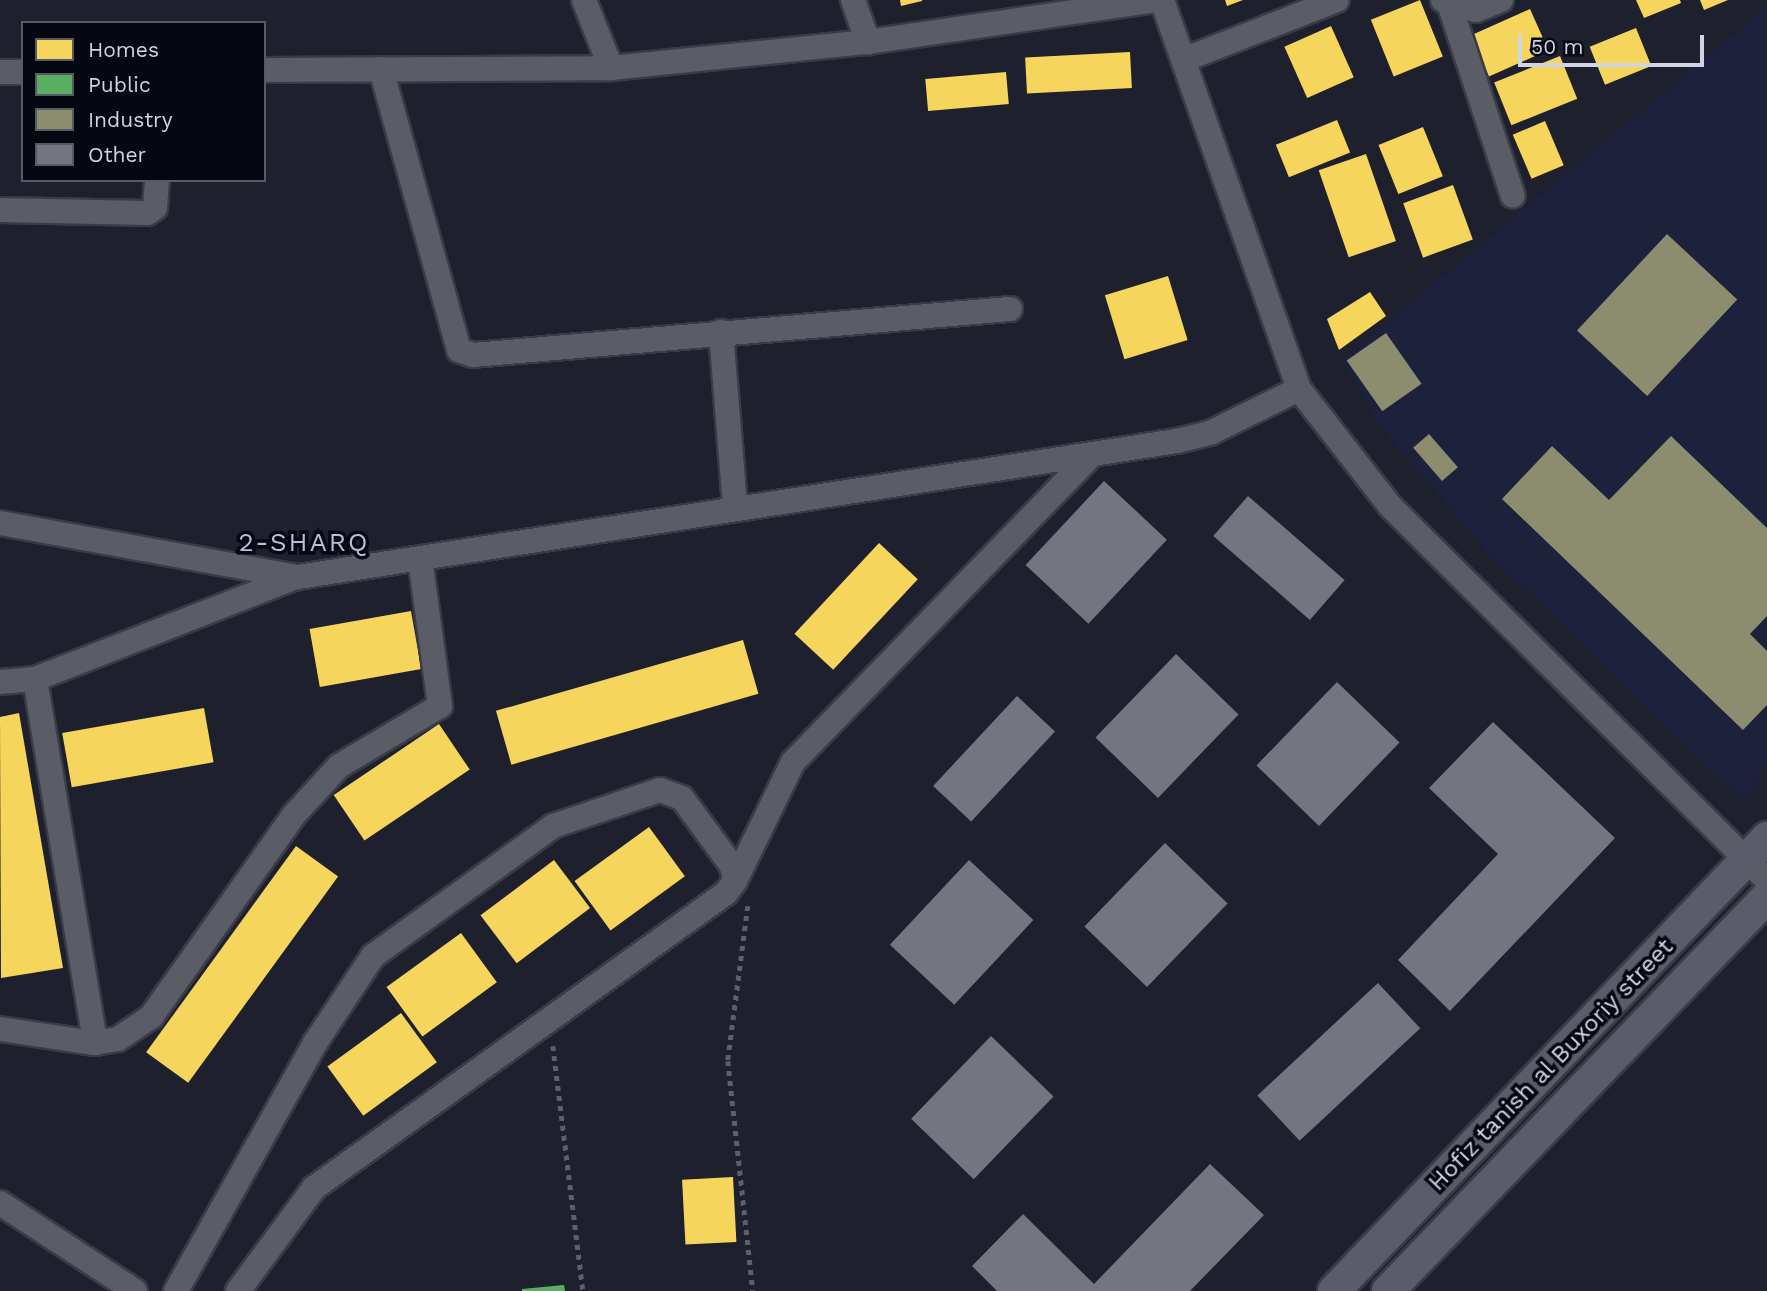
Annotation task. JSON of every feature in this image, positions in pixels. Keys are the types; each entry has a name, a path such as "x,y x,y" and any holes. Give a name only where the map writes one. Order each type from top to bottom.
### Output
{"main road":[{"name":"Hofiz tanish al Buxoriy street","path":"1334,1291 1760,859"},
{"name":"Hofiz tanish al Buxoriy street","path":"1388,1291 1767,897"}],"street":[{"path":"584,0 611,68"},
{"path":"853,0 868,42"},
{"path":"266,70 611,68 868,42 1156,0"},
{"path":"1162,0 1299,389 1390,506 1760,859"},
{"path":"1183,61 1338,0"},
{"path":"1447,2 1476,10 1501,0"},
{"path":"1447,2 1513,196"},
{"path":"381,69 459,351 473,355 1010,309"},
{"path":"0,72 21,72"},
{"path":"0,210 147,212 155,208 158,182"},
{"path":"722,332 735,508"},
{"path":"0,682 35,679 298,577 1092,454 1212,432 1299,389"},
{"path":"238,1291 314,1188 544,1024 735,881 793,762 1092,454"},
{"path":"0,523 298,577"},
{"path":"0,1029 95,1043 118,1039 151,1017 294,815 339,766 440,706 420,558"},
{"path":"35,679 95,1043"},
{"path":"176,1291 315,1043 373,956 484,872 554,826 660,790 682,798 732,866 735,881"},
{"path":"0,1203 135,1291"}],"path":[{"path":"735,881 749,895 729,1061 753,1291"},
{"path":"544,1024 563,1086 583,1291"}],"shaded area":[{"path":"1767,7 1767,763 1746,805 1486,551 1379,425 1342,360"}],"building: Homes":[{"path":"900,0 922,0 922,1 901,6"},
{"path":"1225,0 1243,0 1227,6"},
{"path":"1420,0 1443,57 1394,76 1371,20"},
{"path":"1636,0 1680,0 1681,3 1644,18"},
{"path":"1700,0 1728,0 1704,10"},
{"path":"1530,9 1548,50 1489,77 1471,35"},
{"path":"1331,26 1354,77 1307,98 1284,47"},
{"path":"1636,28 1651,66 1605,85 1590,47"},
{"path":"1130,52 1132,88 1027,93 1025,57"},
{"path":"1560,56 1577,99 1511,125 1494,83"},
{"path":"1006,72 1009,104 928,111 925,79"},
{"path":"1337,120 1350,152 1289,177 1276,145"},
{"path":"1545,121 1564,165 1532,179 1513,135"},
{"path":"1423,127 1443,176 1398,194 1378,145"},
{"path":"1366,154 1396,241 1349,257 1319,170"},
{"path":"1453,185 1473,240 1423,258 1403,203"},
{"path":"1168,276 1188,340 1124,359 1105,295"},
{"path":"1370,292 1386,316 1339,350 1327,319"},
{"path":"879,543 918,579 833,670 794,634"},
{"path":"411,611 421,669 320,687 310,629"},
{"path":"743,640 758,694 511,765 496,711"},
{"path":"204,708 214,762 72,787 62,733"},
{"path":"19,713 63,968 1,978 0,717"},
{"path":"439,724 470,770 364,841 334,795"},
{"path":"649,827 685,876 610,930 575,881"},
{"path":"296,846 338,877 188,1083 146,1052"},
{"path":"554,860 590,908 517,963 481,915"},
{"path":"461,933 497,982 422,1036 387,987"},
{"path":"401,1013 437,1062 363,1116 327,1066"},
{"path":"733,1177 736,1242 685,1245 682,1180"}],"building: Public":[{"path":"564,1285 565,1291 522,1291 522,1289"}],"building: Industry":[{"path":"1667,234 1737,299 1647,396 1577,331"},
{"path":"1386,333 1422,384 1382,411 1347,361"},
{"path":"1429,434 1458,467 1442,481 1413,448"},
{"path":"1671,436 1767,528 1767,616 1750,634 1767,651 1767,705 1743,730 1502,499 1552,446 1609,500"}],"building: Other":[{"path":"1104,481 1167,540 1088,624 1026,565"},
{"path":"1248,496 1345,580 1310,620 1213,536"},
{"path":"1176,654 1239,714 1158,798 1095,737"},
{"path":"1337,682 1400,742 1319,826 1256,765"},
{"path":"1017,696 1055,731 971,821 933,786"},
{"path":"1493,722 1615,838 1450,1011 1398,960 1498,854 1429,788"},
{"path":"1165,843 1228,903 1147,987 1084,926"},
{"path":"969,860 1033,920 954,1005 890,945"},
{"path":"1378,983 1420,1028 1300,1141 1257,1096"},
{"path":"991,1036 1054,1096 974,1179 911,1119"},
{"path":"1210,1164 1264,1215 1190,1291 997,1291 972,1266 1023,1214 1094,1284"}],"district":[{"name":"2-SHARQ","path":"304,543"}]}
